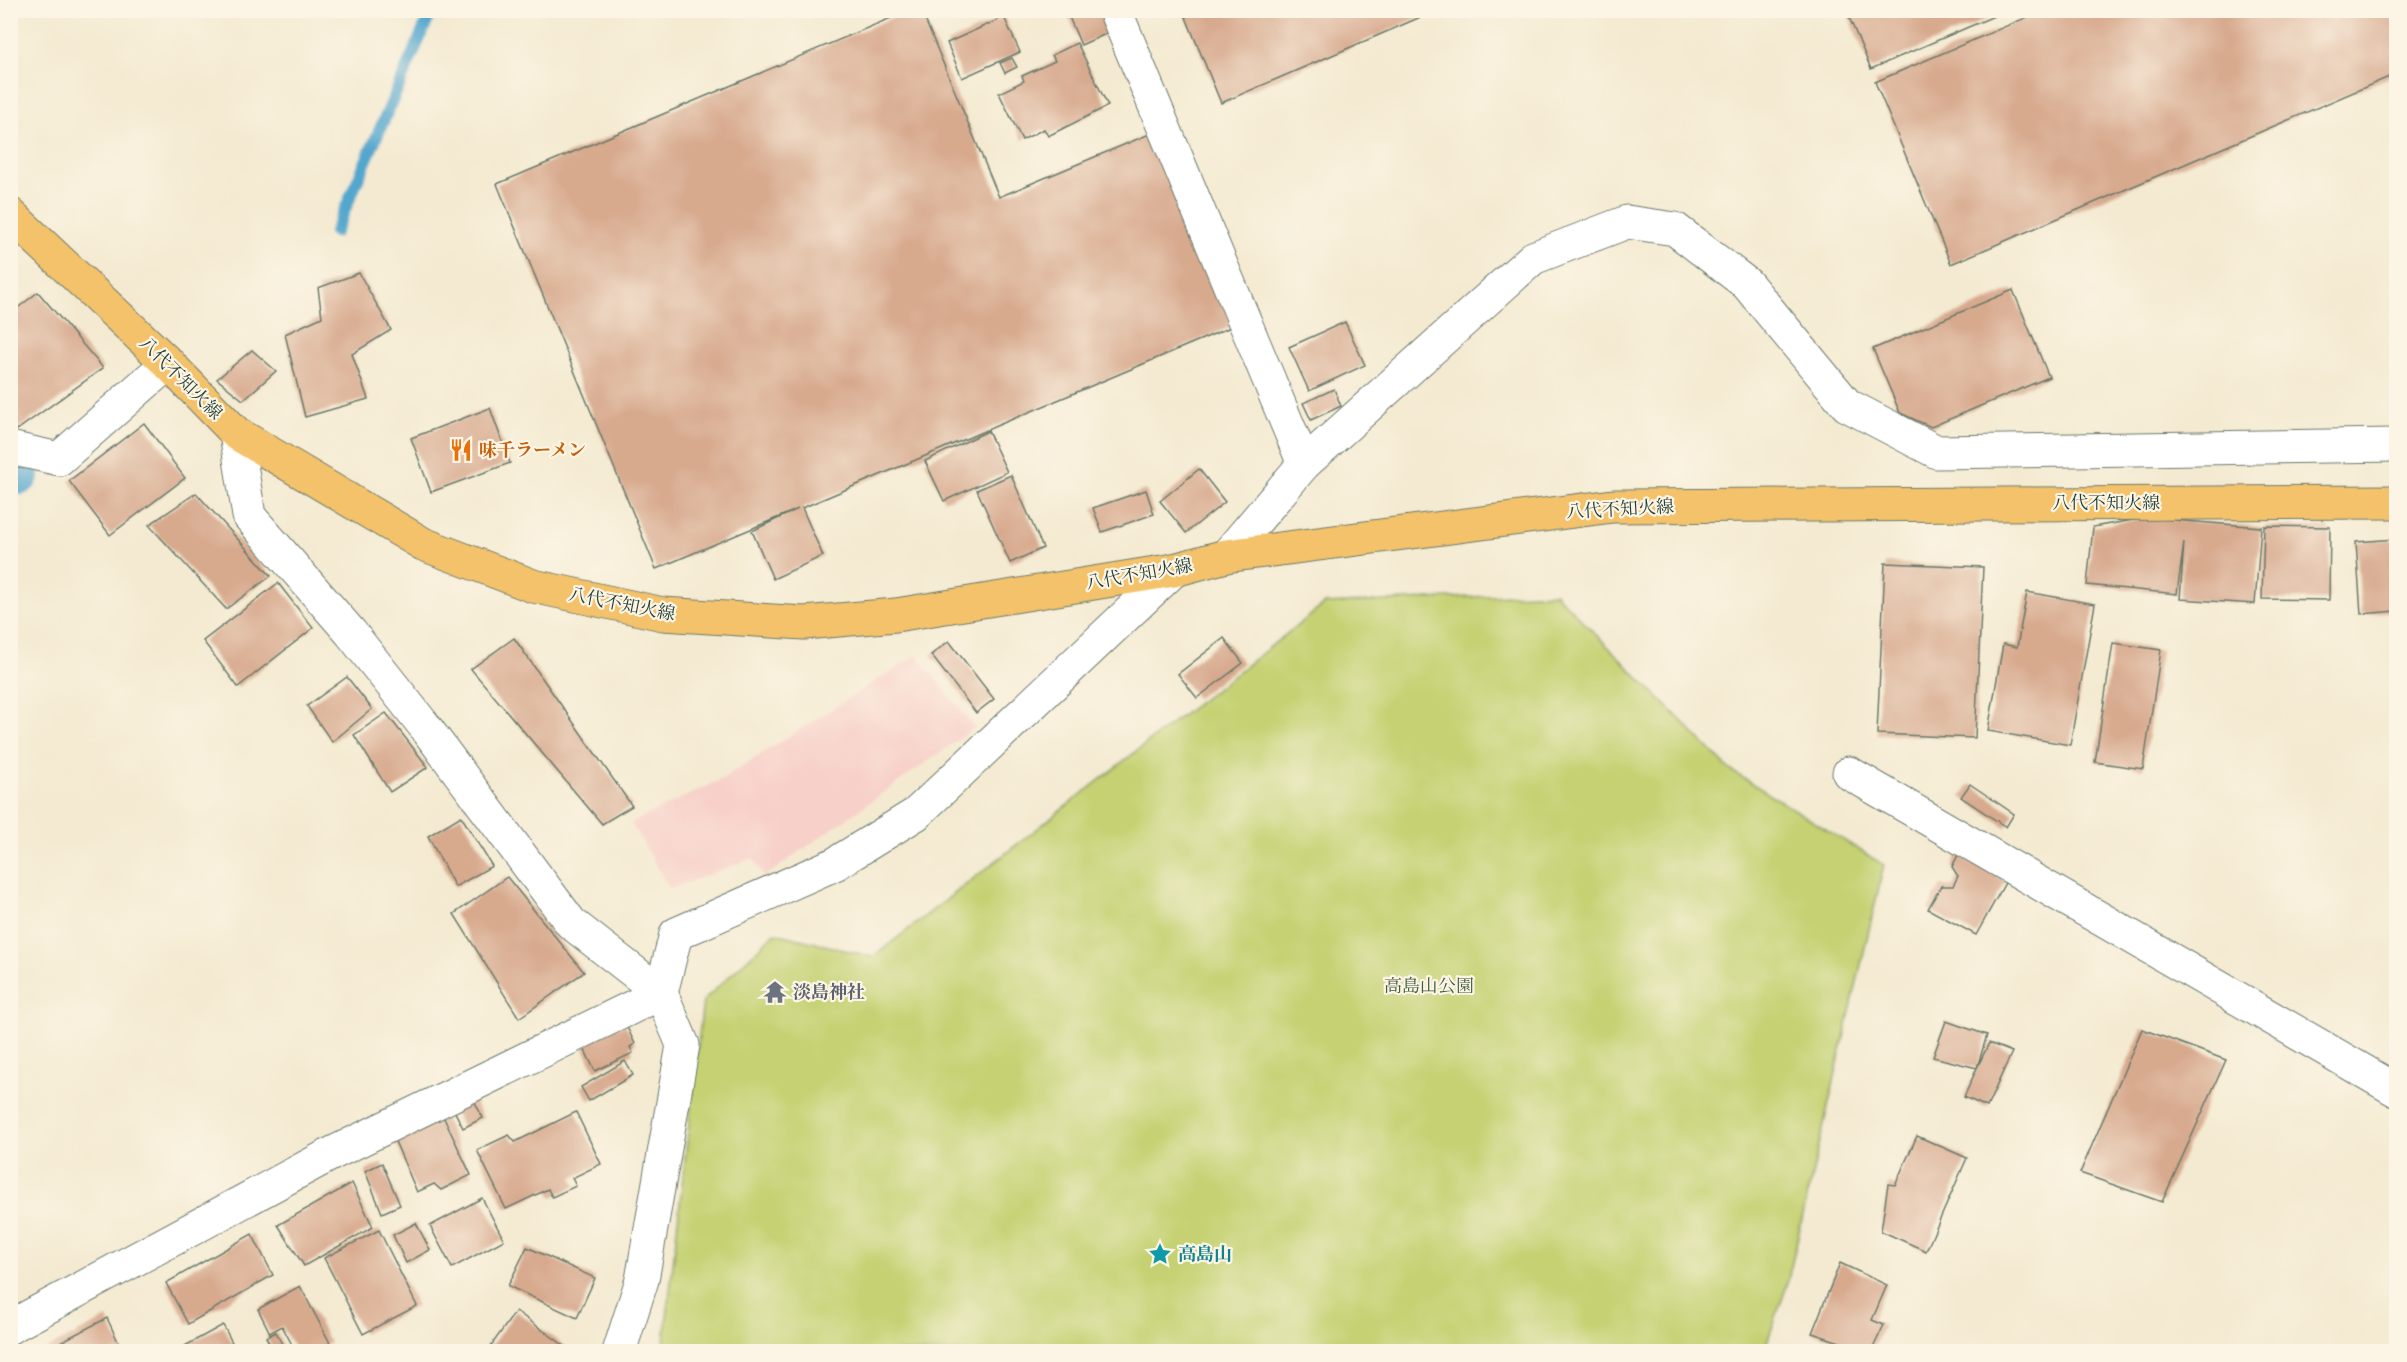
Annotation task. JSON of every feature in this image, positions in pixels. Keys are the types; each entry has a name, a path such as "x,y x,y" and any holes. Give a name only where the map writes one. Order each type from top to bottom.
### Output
{"main road":[{"name":"八代不知火線","path":"10,214 168,363 236,432 423,544 533,586 663,614 804,623 896,615 1174,570 1226,556 1613,506 2397,502"}],"street":[{"path":"1115,10 1304,464"},
{"path":"1226,556 1304,464 1533,258 1627,222 1675,229 1748,284 1847,405 1937,452 2397,445"},
{"path":"10,448 59,459 168,363"},
{"path":"236,432 249,516 351,633 413,711 571,923 661,993 683,1045 642,1280 619,1352"},
{"path":"10,1327 331,1154 661,993 676,934 835,864 916,814 1174,570"},
{"path":"1849,772 2397,1090"}],"shaded area":[{"path":"917,655 975,728 764,877 753,858 670,889 631,823 722,779"}],"green space":[{"name":"高島山公園","path":"1555,593 1730,770 1884,865 1786,1288 1764,1351 663,1352 703,1001 775,933 873,957 1325,604"}],"building":[{"path":"910,10 921,10 999,197 1152,133 1233,326 802,508 823,556 773,579 752,531 798,509 656,569 497,184"},
{"path":"1066,10 1109,10 1117,29 1081,45"},
{"path":"1183,10 1437,10 1221,103"},
{"path":"1846,10 2008,10 1871,69"},
{"path":"2044,10 2396,10 2396,74 1951,264 1875,82"},
{"path":"1004,17 1020,52 962,78 947,43"},
{"path":"1077,43 1108,106 1048,136 1044,129 1022,140 999,93 1024,81 1022,76 1055,61 1052,55"},
{"path":"1012,58 1017,67 1005,73 1000,63"},
{"path":"359,273 391,330 352,354 368,399 305,417 285,334 322,317 318,288"},
{"path":"2013,290 2049,377 1931,427 1900,413 1873,349"},
{"path":"38,292 103,368 17,430 10,424 10,314"},
{"path":"1345,322 1365,365 1309,391 1289,347"},
{"path":"252,350 276,371 243,400 217,379"},
{"path":"1334,389 1341,406 1311,420 1303,403"},
{"name":"味千ラーメン","path":"490,408 510,463 431,492 411,438"},
{"path":"144,423 185,478 110,535 69,481"},
{"path":"988,431 1007,472 944,501 925,461"},
{"path":"1199,469 1225,502 1186,533 1160,501"},
{"path":"1011,475 1043,548 1010,563 977,490"},
{"path":"1146,490 1154,514 1102,532 1093,508"},
{"path":"196,493 271,576 226,609 149,525"},
{"path":"2145,518 2261,527 2255,604 2180,599 2184,542 2177,594 2087,585 2093,527"},
{"path":"2264,526 2330,527 2329,600 2262,599"},
{"path":"2396,539 2396,611 2361,614 2356,542"},
{"path":"1885,563 1983,567 1975,738 1877,734"},
{"path":"278,583 313,628 238,687 203,641"},
{"path":"2027,592 2095,604 2070,745 1988,731 2003,644 2017,647"},
{"path":"514,638 632,806 602,824 471,669"},
{"path":"1224,638 1243,663 1197,698 1178,674"},
{"path":"949,641 994,699 976,713 931,655"},
{"path":"2113,643 2161,650 2143,769 2095,762"},
{"path":"347,677 372,709 332,742 307,706"},
{"path":"386,713 428,767 390,792 354,735"},
{"path":"1970,784 2014,814 2006,827 1961,797"},
{"path":"461,816 492,866 455,887 428,836"},
{"path":"1958,855 2006,881 1976,935 1928,909 1941,886 1953,886 1958,876 1952,867"},
{"path":"507,877 584,972 519,1018 454,914"},
{"path":"1946,1021 1987,1035 1977,1068 1933,1057"},
{"path":"626,1025 635,1044 630,1047 633,1053 595,1071 578,1036"},
{"path":"2142,1029 2226,1060 2162,1202 2080,1173"},
{"path":"1989,1043 2012,1052 1987,1107 1964,1097"},
{"path":"625,1061 633,1075 589,1101 581,1087"},
{"path":"470,1093 483,1118 463,1128 451,1104"},
{"path":"576,1112 601,1164 572,1178 576,1186 552,1197 548,1189 506,1209 477,1150 509,1135 515,1142"},
{"path":"443,1116 471,1175 441,1190 434,1184 417,1192 394,1139"},
{"path":"1917,1136 1967,1158 1926,1251 1881,1231 1888,1184 1895,1185"},
{"path":"382,1163 400,1205 382,1213 365,1171"},
{"path":"352,1183 373,1227 304,1266 278,1225"},
{"path":"482,1198 504,1240 452,1268 430,1226"},
{"path":"416,1223 430,1250 406,1263 393,1235"},
{"path":"379,1230 417,1306 363,1334 324,1258"},
{"path":"252,1234 273,1275 188,1324 166,1283"},
{"path":"527,1247 595,1278 577,1318 508,1286"},
{"path":"1840,1263 1887,1285 1872,1320 1884,1325 1871,1352 1849,1352 1852,1346 1812,1333"},
{"path":"300,1286 330,1343 314,1352 296,1352 282,1326 270,1333 258,1309"},
{"path":"516,1311 573,1352 496,1352 490,1347"},
{"path":"107,1318 123,1352 41,1352"},
{"path":"223,1325 237,1352 174,1352"},
{"path":"276,1332 286,1352 274,1352 266,1337"}],"waterway":[{"path":"335,232 432,10"},
{"path":"10,474 19,475"}],"place":[{"name":"味千ラーメン","path":"461,450"},
{"name":"淡島神社","path":"775,992"},
{"name":"高島山","path":"1160,1254"}]}
